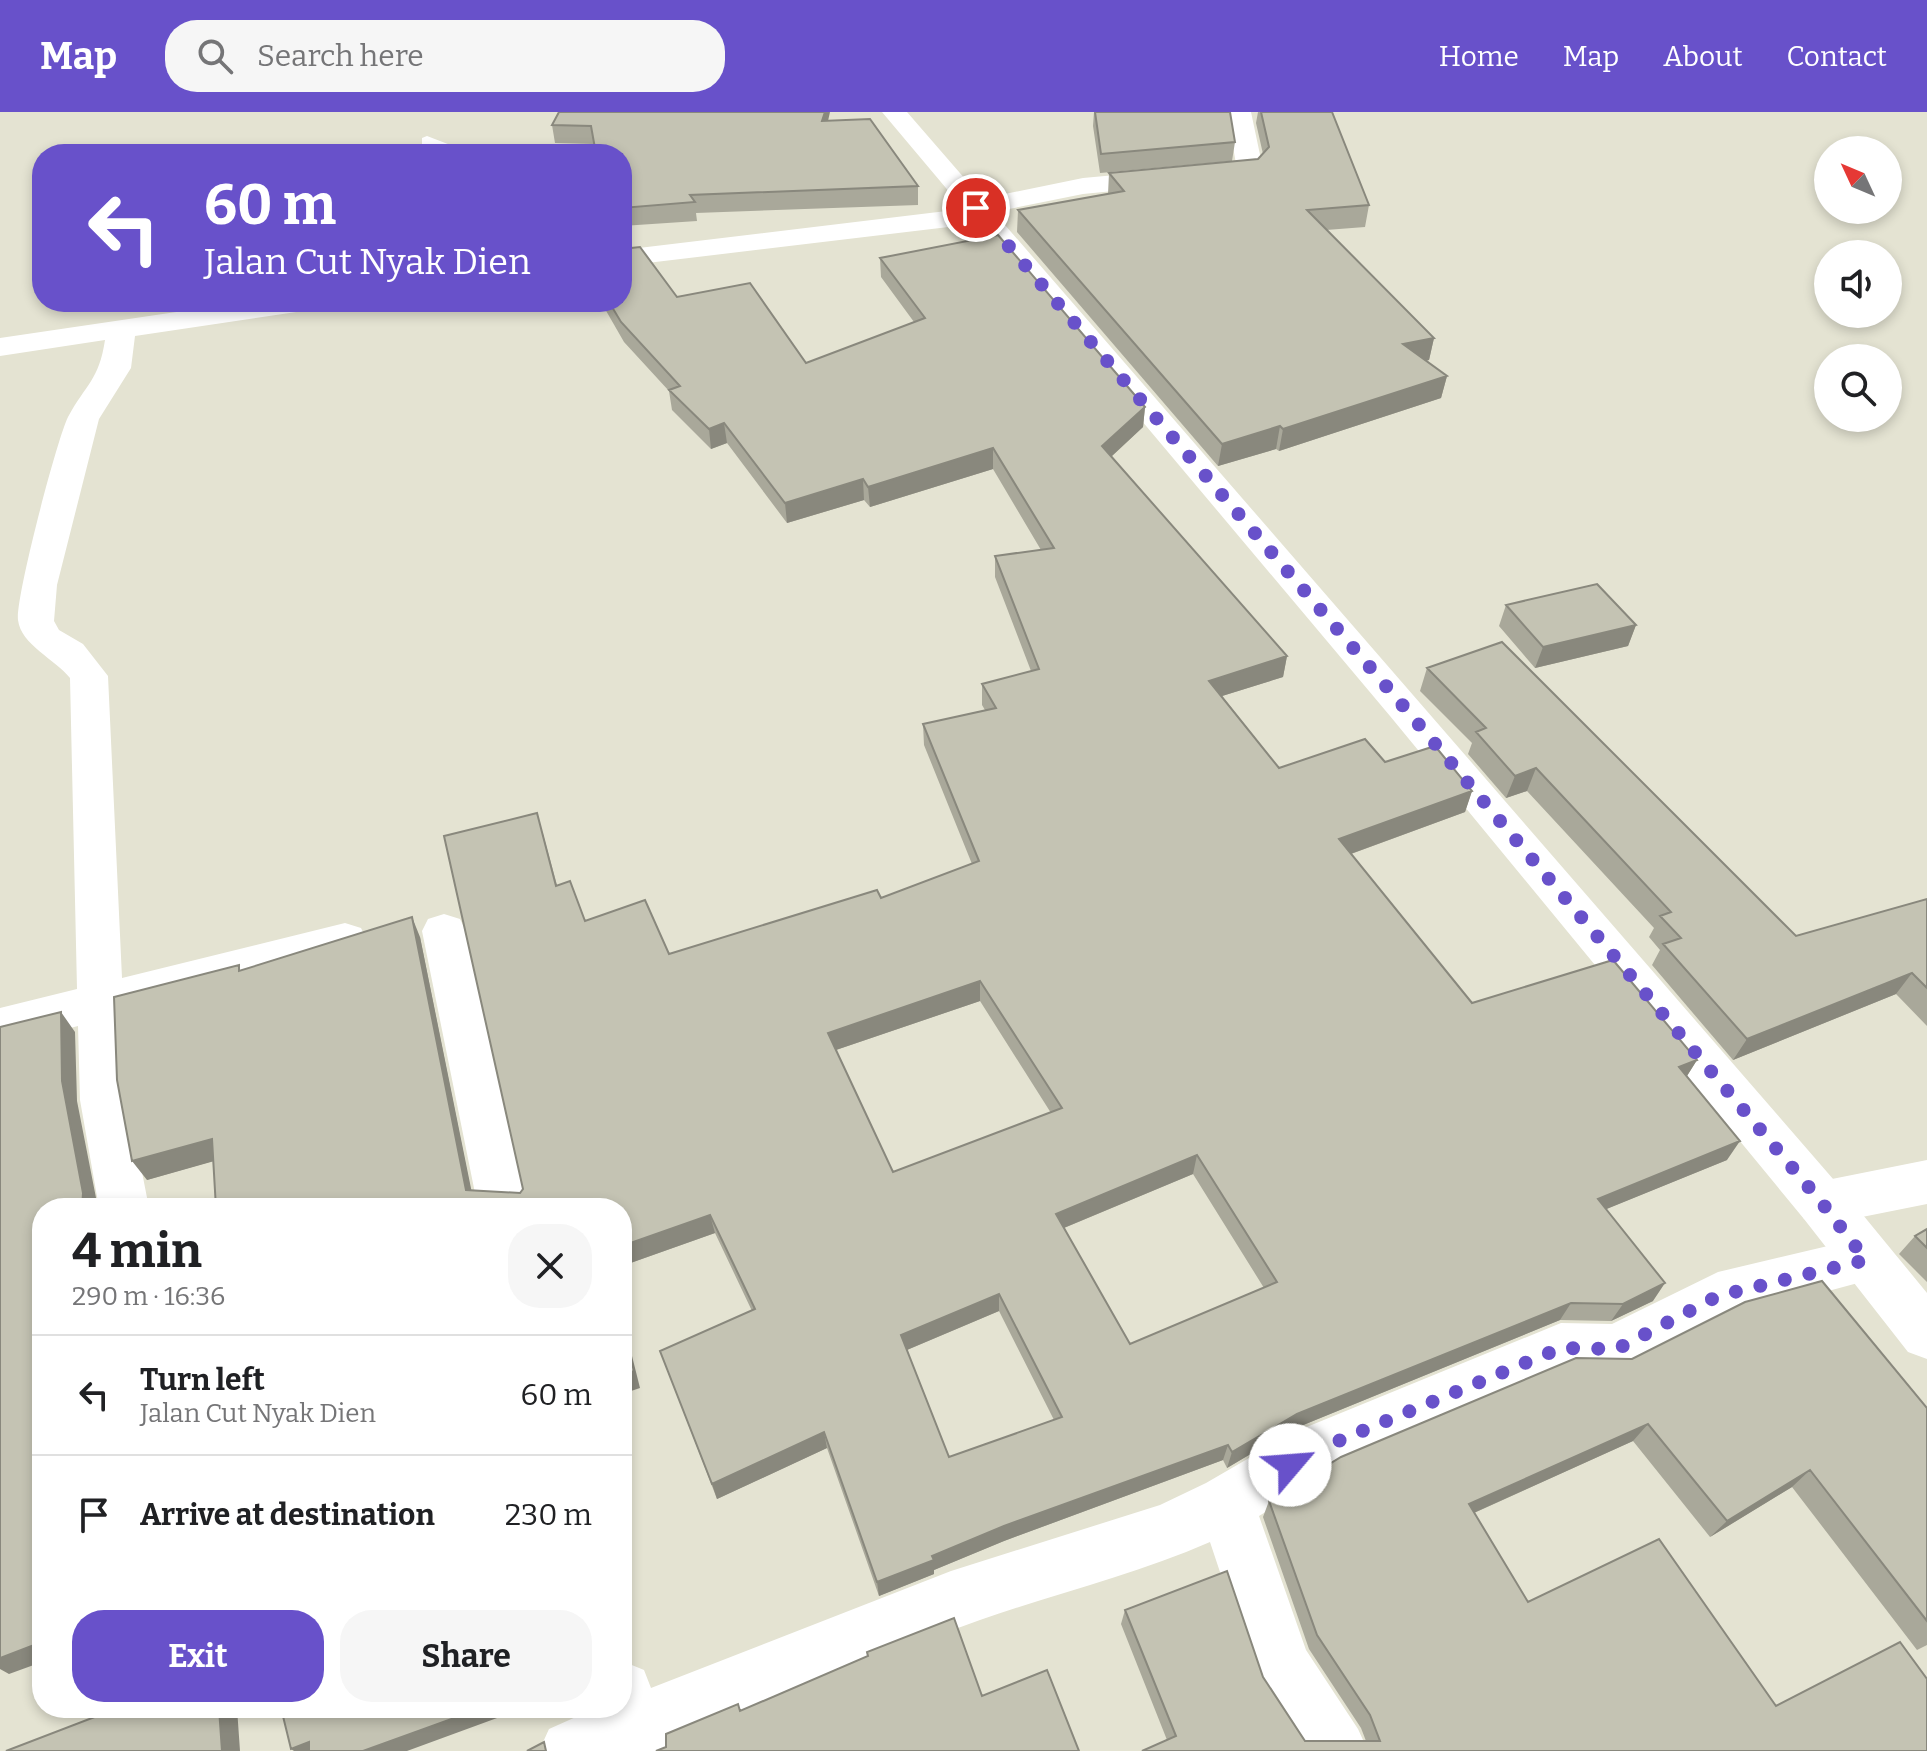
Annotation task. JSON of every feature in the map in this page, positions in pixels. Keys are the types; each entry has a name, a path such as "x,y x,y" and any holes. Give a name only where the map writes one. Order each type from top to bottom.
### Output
{"street":[{"path":"894,112 1353,647 1822,1203 1927,1334"},
{"path":"632,257 979,211 1083,186 1246,171 1250,169 1239,112"},
{"path":"0,347 238,312"},
{"path":"121,330 116,368 83,419 39,585 36,621 44,637 70,653 89,676 104,1100 122,1198"},
{"path":"444,931 501,1198"},
{"path":"0,1027 345,940"},
{"path":"1822,1203 1927,1182"},
{"path":"571,1751 632,1724 953,1600 1203,1516 1312,1452 1561,1348 1617,1349 1718,1296 1866,1260"},
{"path":"1226,1503 1281,1667 1336,1751"}],"lane":[{"path":"427,141 435,144"}],"building":[{"path":"559,112 825,112 822,121 870,119 918,186 690,195 695,202 632,207 632,144 594,144 591,126 552,125"},
{"path":"1095,112 1230,112 1235,142 1101,154"},
{"path":"1261,112 1332,112 1369,205 1307,210 1434,338 1403,344 1447,376 1283,429 1280,426 1222,444 1018,210 1124,191 1109,173 1258,159 1269,147"},
{"path":"998,235 1145,407 1102,446 1287,656 1209,681 1279,768 1365,739 1385,762 1435,746 1472,791 1339,839 1472,1003 1613,960 1697,1060 1679,1067 1740,1141 1598,1199 1665,1283 1623,1304 1571,1303 1297,1414 1232,1452 1228,1445 1004,1526 932,1556 934,1560 877,1582 824,1432 712,1484 660,1351 755,1309 710,1215 632,1242 632,1198 215,1198 212,1139 132,1161 117,1080 114,997 239,965 239,971 412,917 466,1190 520,1193 523,1189 444,836 537,813 556,886 570,881 585,921 645,900 669,954 877,890 881,898 979,861 923,724 996,708 982,684 1039,669 995,556 1054,548 993,448 868,487 863,479 785,503 724,423 709,429 669,390 680,386 615,312 632,312 632,248 640,247 677,297 750,283 806,363 925,318 880,258","holes":["980,981 1062,1108 893,1172 828,1033","1197,1155 1277,1282 1130,1344 1056,1214","999,1294 1062,1417 949,1457 901,1335"]},
{"path":"1597,584 1636,625 1543,647 1506,605"},
{"path":"1502,642 1796,936 1927,899 1927,988 1912,973 1747,1039 1663,944 1681,938 1660,916 1671,912 1536,768 1515,776 1476,732 1486,728 1427,668"},
{"path":"61,1012 62,1081 83,1193 83,1198 32,1198 32,1646 0,1658 0,1027"},
{"path":"1927,1229 1927,1248 1915,1236"},
{"path":"1822,1281 1927,1408 1927,1621 1810,1470 1727,1521 1648,1424 1469,1504 1528,1602 1659,1539 1776,1706 1900,1642 1927,1679 1927,1751 1142,1751 1176,1736 1125,1610 1227,1571 1263,1677 1305,1741 1380,1741 1370,1715 1317,1635 1269,1501 1341,1457 1576,1358 1632,1359 1745,1302"},
{"path":"954,1618 982,1696 1047,1670 1079,1751 656,1751 666,1747 666,1734 738,1704 740,1711 868,1656 867,1652"},
{"path":"92,1718 220,1718 222,1751 6,1751"},
{"path":"283,1718 454,1718 363,1751 309,1751 309,1742 291,1749"},
{"path":"544,1742 546,1751 527,1751"}],"route":[{"path":"976,208 1444,754 1822,1203 1866,1260 1718,1296 1617,1349 1561,1348 1312,1452 1290,1465"}]}
